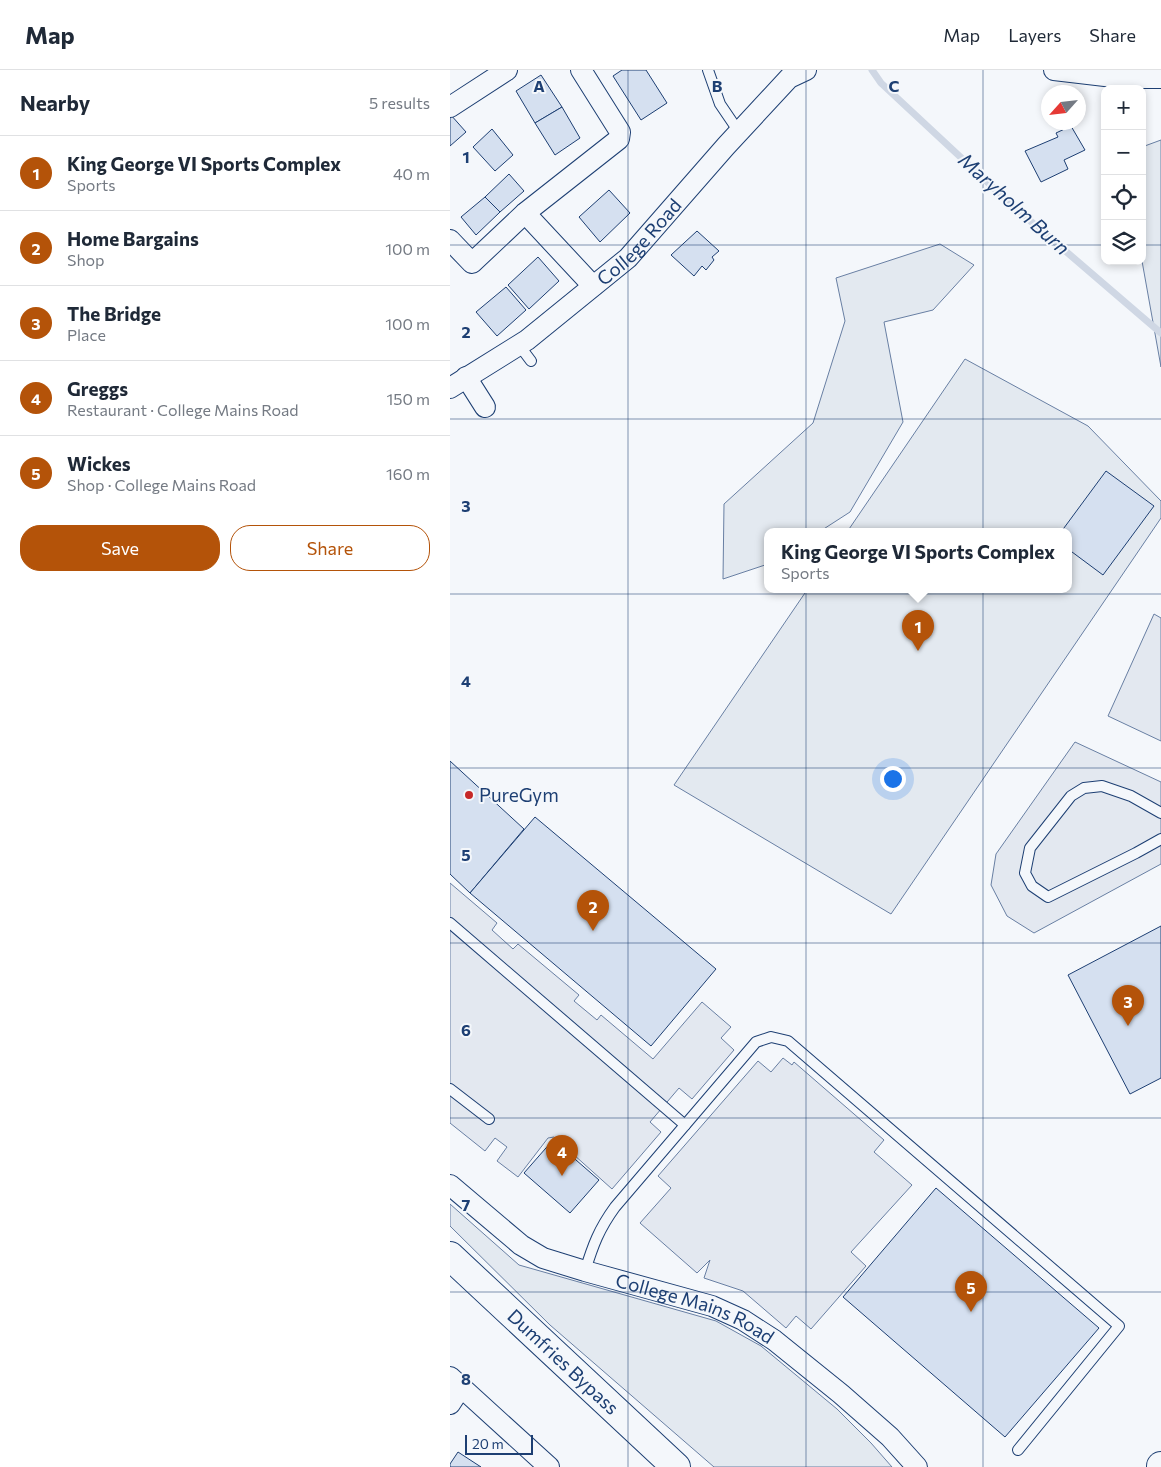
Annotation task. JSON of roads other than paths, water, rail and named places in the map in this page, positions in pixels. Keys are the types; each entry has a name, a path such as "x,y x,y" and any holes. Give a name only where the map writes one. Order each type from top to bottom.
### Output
{"highway":[{"name":"Dumfries Bypass","path":"450,1256 676,1467"}],"street":[{"path":"450,107 507,70"},
{"path":"450,240 472,263 525,214 619,139 620,132 581,70"},
{"path":"1054,70 1122,78 1161,78"},
{"name":"College Road","path":"458,383 520,345 628,258 739,132 798,74"},
{"path":"525,214 593,286"},
{"path":"458,383 485,407"},
{"name":"College Mains Road","path":"450,1184 521,1245 543,1258 712,1306 743,1320 774,1340 842,1394 890,1437 917,1467"},
{"path":"450,1404 456,1382 549,1467"}],"lane":[{"path":"708,70 720,104 739,132"},
{"path":"520,345 531,361"},
{"path":"1161,813 1131,796 1102,786 1084,788 1070,796 1030,848 1025,873 1032,886 1048,897 1161,839"},
{"path":"450,923 685,1125"},
{"path":"585,1271 593,1244 602,1225 615,1207 756,1042 771,1037 788,1041 1119,1326 1018,1450"},
{"path":"450,1089 489,1119"}],"waterway":[{"name":"Maryholm Burn","path":"872,70 881,83 1013,206 1161,333"}],"place":[{"name":"King George VI Sports Complex","path":"918,651"},
{"name":"PureGym","path":"469,795"},
{"name":"Home Bargains","path":"593,931"},
{"name":"The Bridge","path":"1128,1026"},
{"name":"Greggs","path":"562,1176"},
{"name":"Wickes","path":"971,1312"}]}
